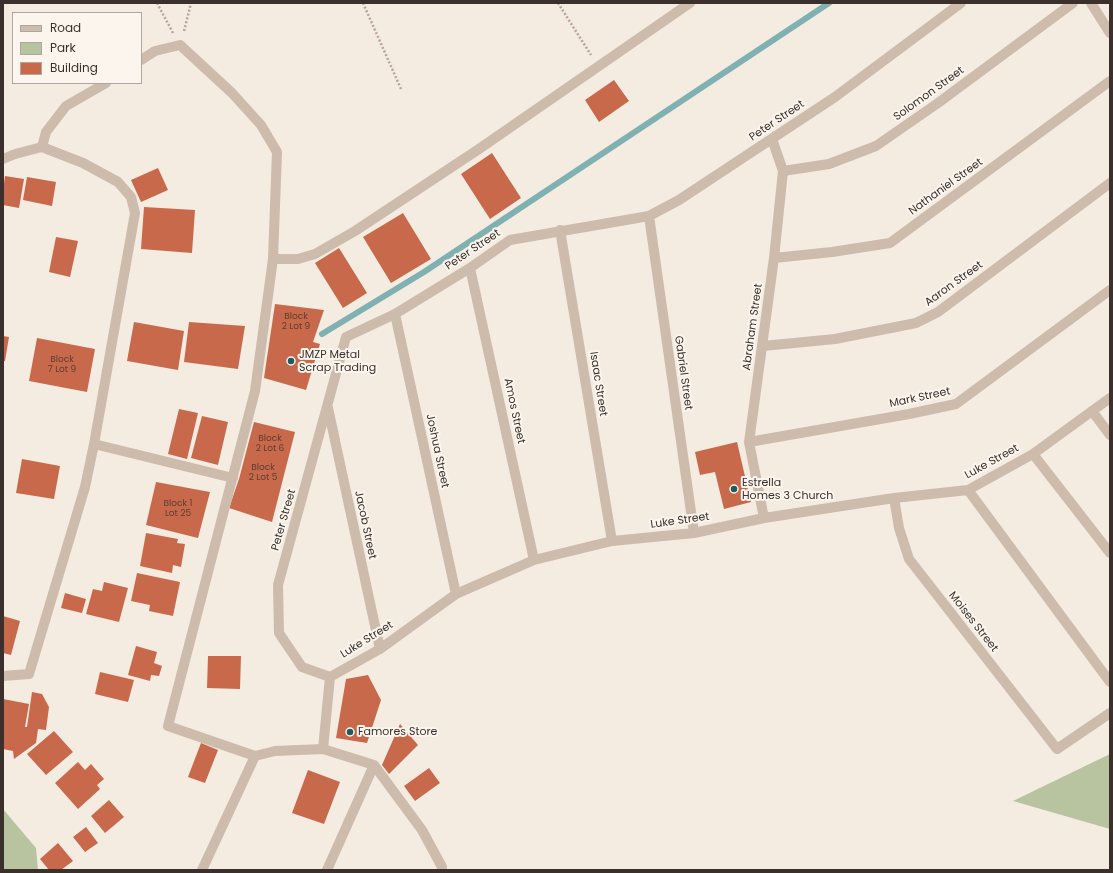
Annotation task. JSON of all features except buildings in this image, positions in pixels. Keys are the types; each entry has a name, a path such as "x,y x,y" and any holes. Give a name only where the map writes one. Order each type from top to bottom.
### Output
{"street":[{"path":"273,259 298,260 315,254 355,231 478,149 690,3"},
{"name":"Peter Street","path":"330,677 302,667 279,633 278,585 346,337 395,314 470,268 510,240 560,230 649,216 679,200 835,97 961,3"},
{"name":"Solomon Street","path":"783,171 829,164 876,146 938,103 1073,3"},
{"path":"1091,3 1110,33"},
{"path":"142,59 155,51 180,45 232,93 261,126 277,152 273,259 255,391 168,726 255,756 275,751 323,749 374,765 422,830 442,867 442,870"},
{"name":"Nathaniel Street","path":"774,258 832,252 890,243 1110,81"},
{"path":"42,147 46,132 66,106 104,84"},
{"name":"Abraham Street","path":"764,518 749,442 763,346 783,171 772,139"},
{"path":"3,159 15,154 42,147 83,163 118,182 131,197 135,213 94,444 84,487 29,674 3,676"},
{"name":"Aaron Street","path":"763,346 835,339 916,323 938,312 1110,183"},
{"name":"Gabriel Street","path":"649,216 694,533"},
{"name":"Isaac Street","path":"560,230 612,541"},
{"name":"Amos Street","path":"470,268 534,560"},
{"name":"Mark Street","path":"749,442 910,414 956,404 1110,290"},
{"name":"Joshua Street","path":"395,314 456,594"},
{"name":"Luke Street","path":"330,677 380,649 456,594 534,560 612,541 694,533 764,518 894,498 968,490 1033,454 1110,398"},
{"name":"Jacob Street","path":"328,407 380,649"},
{"path":"1092,411 1110,435"},
{"path":"94,444 233,478"},
{"path":"1033,454 1110,553"},
{"path":"968,490 1110,682"},
{"name":"Moises Street","path":"894,498 899,528 908,559 1057,748 1110,713"},
{"path":"323,749 330,677"},
{"path":"202,870 255,756"},
{"path":"327,870 374,765"}],"path":[{"path":"157,3 180,45"},
{"path":"180,45 191,3"},
{"path":"363,3 402,89"},
{"path":"558,3 598,66"}],"green space":[{"path":"1110,754 1110,829 1013,801"},
{"path":"3,809 36,848 38,870 3,870"}],"waterway":[{"path":"322,334 424,272 829,3"}],"place":[{"name":"JMZP Metal Scrap Trading","path":"291,361"},
{"name":"Estrella Homes 3 Church","path":"734,489"},
{"name":"Famores Store","path":"350,732"}]}
